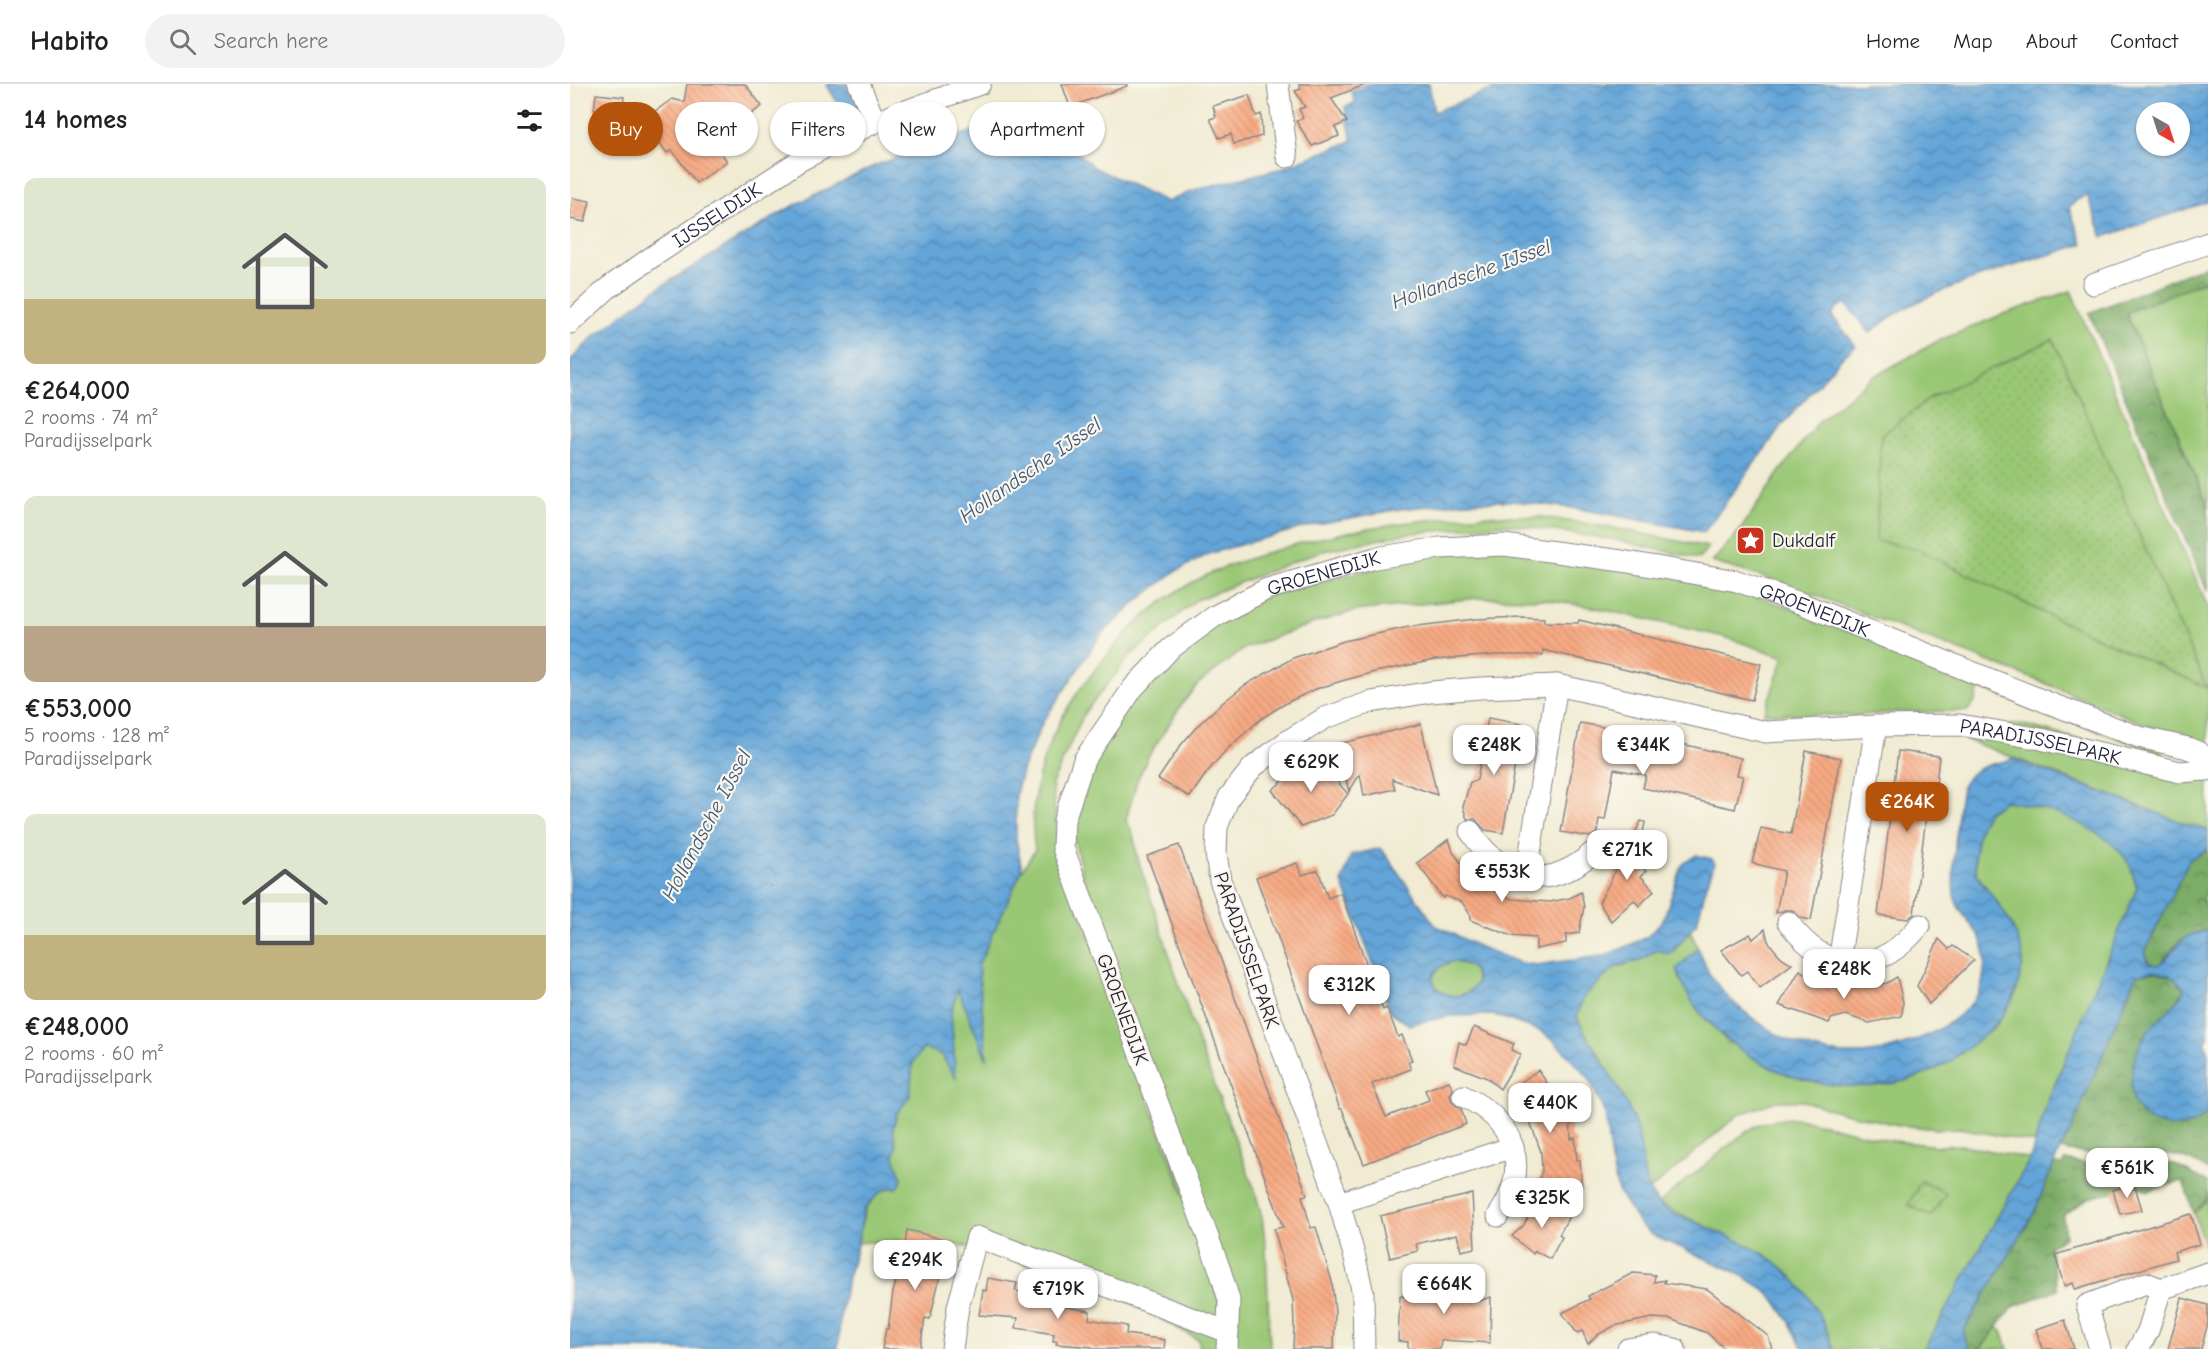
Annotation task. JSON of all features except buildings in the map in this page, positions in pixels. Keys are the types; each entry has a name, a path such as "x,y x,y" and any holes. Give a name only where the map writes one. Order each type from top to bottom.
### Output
{"street":[{"path":"859,84 875,122"},
{"name":"IJSSELDIJK","path":"570,323 608,288 697,225 799,161 875,122 980,84"},
{"path":"1278,84 1287,157"},
{"path":"2093,284 2208,243"},
{"name":"GROENEDIJK","path":"1227,1341 1229,1300 1220,1270 1063,848 1064,820 1084,760 1133,688 1170,649 1215,616 1267,590 1318,573 1375,558 1440,548 1504,545 1622,561 1737,581 1800,603 2139,737 2188,748 2200,753 2206,770"},
{"path":"1526,877 1557,685"},
{"name":"PARADIJSSELPARK","path":"1364,1349 1363,1294 1340,1203 1220,880 1216,854 1216,827 1229,797 1253,767 1286,742 1325,718 1371,702 1431,692 1557,685 1766,732 1876,726 1960,725 2041,739 2180,772 2206,770"},
{"path":"1839,962 1876,726"},
{"path":"1470,831 1483,851 1503,867 1526,877 1547,876 1571,869 1586,860 1602,844"},
{"path":"1788,922 1800,939 1817,952 1839,962 1859,963 1883,957 1899,948 1920,925"},
{"path":"1463,1096 1480,1104 1496,1117 1506,1130 1513,1148 1516,1175 1510,1198 1498,1216"},
{"path":"1340,1203 1513,1148"},
{"path":"952,1349 958,1307 977,1237 1227,1341"},
{"path":"2100,1349 2087,1305 2146,1283 2161,1289 2208,1273"},
{"path":"2138,1349 2148,1331 2161,1289"},
{"path":"1628,1349 1655,1345 1674,1349"}],"green space":[{"path":"2208,265 2208,279 2126,313 2208,506 2208,592 2089,313"},
{"path":"2208,279 2208,506 2126,312"},
{"path":"2071,291 2208,607 2208,746 2162,731 2047,684 1784,583 1712,562 1741,529 1778,474 1819,421 1873,377 1938,341 2006,313"},
{"path":"2053,339 2207,688 2046,614 1919,550 1876,541 1881,436 1930,398"},
{"path":"1488,515 1542,517 1614,528 1708,547 1699,559 1616,540 1507,524 1405,534 1318,552 1196,600 1130,656 1085,712 1052,784 1059,853 1213,1276 1221,1308 1218,1349 1199,1349 1199,1340 1118,1296 983,1250 942,1242 900,1240 858,1243 863,1217 870,1200 884,1189 893,1188 902,1178 894,1157 896,1144 893,1129 897,1113 910,1096 913,1062 924,1048 942,1055 955,1077 951,1012 958,989 986,1057 978,965 1022,870 1035,850 1034,807 1042,765 1049,745 1069,706 1114,647 1166,599 1203,577 1237,563 1299,543 1353,531 1406,522"},
{"path":"1478,542 1664,568 1805,612 2166,749 2159,753 1979,688 1975,702 1967,711 1897,712 1851,716 1764,713 1784,657 1725,637 1592,607 1545,599 1478,598 1355,611 1245,648 1198,684 1182,704 1148,757 1137,781 1126,820 1133,834 1138,859 1199,1045 1255,1191 1262,1217 1266,1249 1270,1349 1235,1349 1088,898 1074,839 1076,811 1095,763 1138,687 1229,605"},
{"path":"2020,724 2208,773 2208,830 2186,824 1949,733"},
{"path":"2005,801 2057,814 2092,830 2121,853 2130,866 2137,888 2047,1103 2035,1143 1960,1128 1938,1129 1899,1125 1803,1101 1776,1101 1738,1115 1650,1190 1643,1176 1638,1135 1599,1054 1587,1038 1577,1016 1584,996 1616,967 1639,961 1657,950 1671,954 1690,930 1698,948 1677,969 1680,979 1698,1008 1728,1043 1946,1064 1996,1026 2017,991 2001,907 1977,875 1975,851 1980,825 1989,811"},
{"path":"2208,849 2208,885 2203,899 2208,913 2208,931 2193,934 2184,939 2159,965 2151,964 2145,952 2189,860"},
{"path":"1451,962 1462,963 1473,969 1477,983 1468,992 1448,995 1434,984 1433,977 1438,969"},
{"path":"2157,972 2175,978 2184,989 2178,1000 2150,1031 2140,1047 2134,1065 2132,1086 2203,1118 2208,1111 2208,1171 2196,1163 2171,1155 2146,1153 2099,1155 2060,1149 2070,1132 2135,977 2140,974"},
{"path":"1798,1118 1886,1140 1937,1146 1962,1145 2030,1159 1924,1349 1834,1349 1821,1318 1805,1292 1788,1273 1766,1255 1659,1204 1752,1128 1771,1121"},
{"path":"2065,1160 2091,1165 2148,1162 2173,1164 2208,1182 2208,1198 2194,1213 2183,1181 2148,1191 2137,1186 2089,1198 2063,1215 2065,1237 2049,1247 2058,1289 2013,1307 1980,1349 1970,1349 1964,1330 2034,1213 2054,1164 2063,1165"},
{"path":"1921,1181 1946,1193 1931,1216 1908,1205"},
{"path":"2208,1198 2208,1257 2194,1213"},
{"path":"1997,1328 2002,1331 2008,1349 1980,1349"}],"water":[{"path":"826,84 847,84 857,102 837,102"},
{"name":"Hollandsche IJssel","path":"1349,84 1429,84 1434,112 1506,84 2208,84 2208,202 2103,237 2087,195 2077,200 2069,208 2083,244 1942,291 1890,317 1870,333 1845,303 1836,309 1832,316 1856,346 1844,355 1784,423 1704,532 1574,508 1511,501 1467,502 1401,509 1316,524 1211,553 1176,571 1137,601 1100,636 1043,722 1023,768 1016,794 1016,838 1022,870 978,966 987,1060 958,990 951,1012 956,1079 942,1055 924,1048 913,1062 910,1096 897,1113 893,1129 896,1144 894,1157 902,1178 901,1183 897,1188 888,1188 879,1193 864,1210 846,1284 838,1349 570,1349 570,361 592,338 658,288 787,209 876,165 902,156 957,156 957,137 969,132 969,156 1081,156 1095,168 1167,202 1197,189 1279,169 1352,141 1345,107 1355,103"},
{"path":"2013,759 2186,824 2208,830 2208,849 2189,860 2145,952 2151,964 2159,965 2185,938 2208,931 2208,1039 2205,1042 2208,1054 2208,1111 2201,1119 2191,1124 2170,1127 2150,1120 2141,1114 2135,1105 2132,1094 2132,1077 2134,1063 2143,1038 2177,1002 2184,989 2175,979 2162,973 2148,972 2135,977 2034,1213 1964,1330 1970,1349 1924,1349 2030,1159 2047,1103 2137,888 2130,866 2121,853 2108,841 2075,821 2038,808 2005,801 1990,810 1982,823 1975,851 1977,875 2017,936 2023,962 2018,986 2006,1011 1988,1032 1947,1063 1925,1074 1900,1082 1875,1086 1823,1084 1774,1069 1740,1049 1717,1031 1697,1009 1677,969 1698,948 1715,982 1741,1009 1780,1036 1805,1047 1823,1051 1850,1054 1885,1050 1904,1045 1942,1027 1971,1004 1980,990 1985,963 1982,942 1959,907 1954,891 1955,843 1963,785 1971,774 1981,768"},
{"path":"1381,848 1435,925 1480,947 1521,963 1536,965 1608,955 1647,937 1663,920 1682,865 1696,855 1712,859 1715,863 1697,923 1670,954 1657,950 1639,961 1616,967 1584,996 1577,1017 1633,1118 1640,1143 1645,1178 1658,1203 1673,1213 1765,1255 1788,1273 1799,1284 1816,1309 1834,1349 1803,1349 1789,1321 1774,1299 1762,1288 1738,1273 1654,1236 1640,1225 1618,1191 1611,1161 1605,1114 1589,1078 1555,1042 1540,1031 1494,1015 1449,1016 1409,1025 1391,1012 1342,882 1351,855","holes":["1451,962 1457,962 1473,969 1477,983 1468,992 1448,995 1434,984 1433,977 1438,969"]}],"place":[{"name":"Dukdalf","path":"1751,540"}]}
